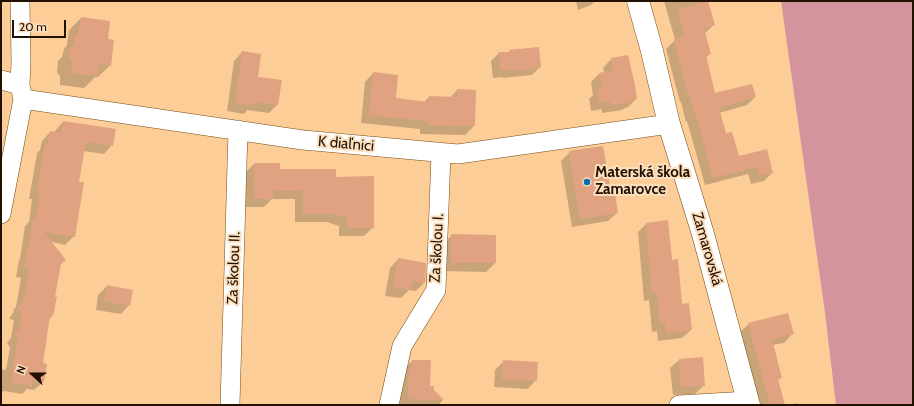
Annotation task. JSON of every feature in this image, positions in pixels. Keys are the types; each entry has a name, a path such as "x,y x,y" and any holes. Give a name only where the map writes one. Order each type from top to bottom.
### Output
{"main road":[{"name":"Zamarovská","path":"638,1 670,124 703,234 748,403"}],"street":[{"path":"1,214 22,92 20,1"},
{"name":"K diaľnici","path":"1,80 22,92 238,130 303,140 441,153 458,154 670,124"},
{"name":"Za školou II.","path":"230,405 238,130"},
{"name":"Za školou I.","path":"389,405 402,346 436,290 441,153"},
{"path":"679,405 748,403"}],"shaded area":[{"path":"781,1 913,1 913,405 836,405 825,313"}],"building":[{"path":"708,1 715,25 704,28 711,54 706,55 715,93 752,84 756,97 719,108 726,133 732,132 739,156 767,149 773,173 759,176 757,167 713,178 696,114 688,94 674,40 685,36 677,10"},
{"path":"81,17 110,21 108,39 114,40 111,66 99,64 97,76 71,73 72,63 69,59 70,48 74,44 75,35 78,35"},
{"path":"539,47 541,68 511,71 511,69 500,70 499,52 509,52 509,50"},
{"path":"242,51 261,54 258,77 282,80 278,105 254,102 253,106 235,103"},
{"path":"628,55 637,99 631,100 632,102 611,105 610,101 599,103 597,89 602,89 599,73 613,70 611,58"},
{"path":"373,72 398,75 396,98 429,102 429,96 457,97 457,89 476,90 475,126 428,125 428,121 369,115"},
{"path":"63,121 116,129 113,146 86,142 79,182 84,182 75,237 44,232 66,260 61,264 53,316 50,316 43,363 47,364 44,382 32,380 32,386 11,382 18,338 14,334 19,330 22,312 17,310 22,300 25,298 29,269 24,269 33,217 36,220 40,191 37,191 45,144 48,144 50,131 61,133"},
{"path":"603,146 610,186 614,186 618,213 580,219 569,151"},
{"path":"254,163 280,163 280,169 336,169 336,177 374,176 374,228 347,228 347,218 336,214 303,214 303,191 273,191 273,199 254,199"},
{"path":"668,220 672,260 678,259 682,304 689,303 692,330 666,333 665,323 660,324 657,292 652,293 646,223"},
{"path":"451,234 496,235 496,263 451,263"},
{"path":"398,258 426,263 425,283 412,281 411,290 393,287"},
{"path":"107,285 133,290 130,306 104,301"},
{"path":"788,313 794,334 772,339 782,378 778,379 785,405 770,405 748,323"},
{"path":"703,357 705,386 681,387 679,359"},
{"path":"412,360 431,360 430,386 434,386 434,390 444,400 408,399 409,369 411,369"},
{"path":"503,360 538,362 537,381 502,379"}],"place":[{"name":"Materská škola Zamarovce","path":"587,182"}]}
